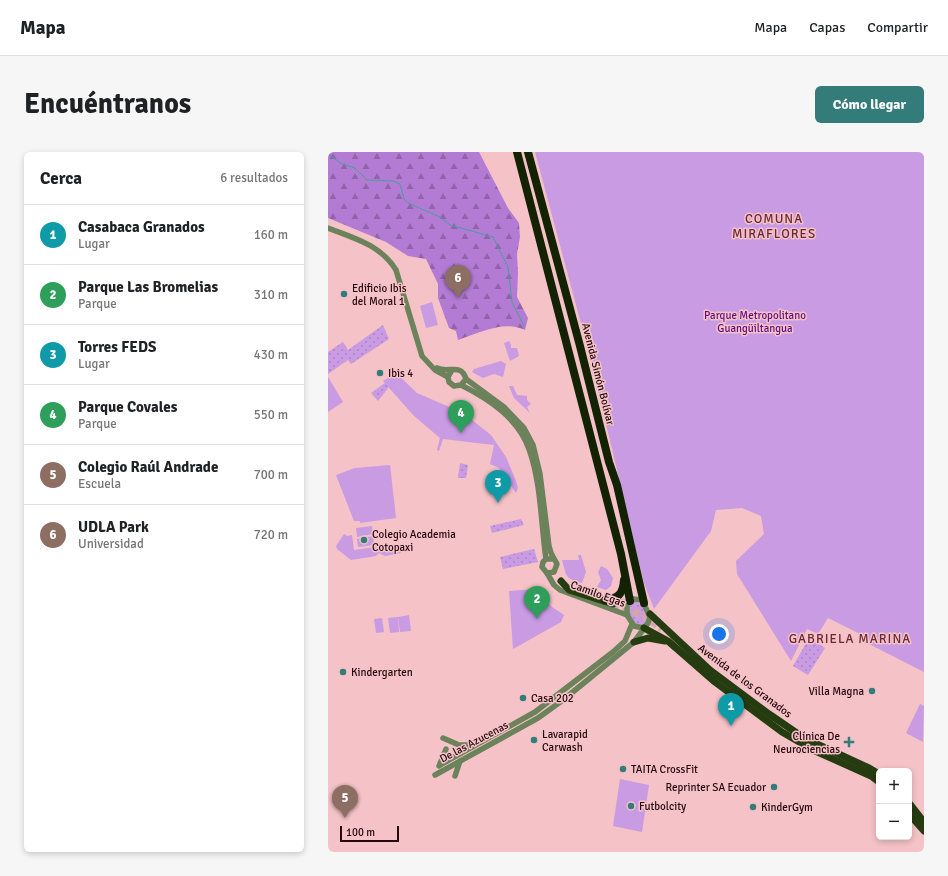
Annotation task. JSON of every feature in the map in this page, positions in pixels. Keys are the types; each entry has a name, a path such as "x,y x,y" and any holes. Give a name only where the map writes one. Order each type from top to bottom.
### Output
{"highway":[{"path":"517,152 625,573 629,602"},
{"name":"Avenida Simón Bolívar","path":"528,152 580,346 609,462 617,485 644,603"},
{"path":"609,462 611,486 636,585"},
{"path":"609,602 619,596 623,590 625,573"}],"main road":[{"path":"561,581 569,590 609,602"},
{"name":"Avenida de los Granados","path":"650,614 687,650 732,686 804,738 876,772"},
{"name":"Avenida de los Granados","path":"644,628 669,638 715,682 782,732 813,750 871,776 876,780"},
{"path":"634,642 648,638 669,638 687,650"},
{"path":"912,802 924,816"},
{"path":"910,804 924,822"},
{"path":"912,817 924,831"}],"street":[{"path":"328,228 372,246 392,263 396,270 420,350 426,362 434,370 448,377 451,384 457,386 461,385 489,400 501,410 516,427 529,448 537,488 546,559 543,562 542,567 547,572 552,573 556,570 557,564 553,559 549,546 540,470 533,445 524,428 504,406 466,379 464,373 460,369 438,369 426,362"},
{"path":"448,377 452,370"},
{"path":"461,385 466,379"},
{"path":"546,559 553,559"},
{"name":"Camilo Egas","path":"556,570 561,581"},
{"name":"Camilo Egas","path":"547,572 554,585 560,590 627,615"},
{"path":"636,598 644,603 650,614 648,623 644,628 637,628 632,624 626,610 629,602 636,598"},
{"name":"Camilo Egas","path":"609,602 629,602"},
{"name":"De las Azucenas","path":"632,624 625,641 603,660 535,712 440,765 435,775 547,711 634,642 644,628"},
{"path":"443,738 459,745 478,745"},
{"path":"440,765 446,749"},
{"path":"455,776 461,760"}],"green space":[{"path":"328,152 479,152 508,208 519,223 520,237 517,254 517,297 528,318 525,330 517,327 500,327 483,331 458,340 456,331 449,328 438,298 438,284 426,259 408,256 386,242 328,218"},
{"name":"Parque Metropolitano Guangüiltangua","path":"535,152 924,152 924,672 867,643 868,638 828,618 818,634 807,629 791,661 737,574 736,561 764,534 761,516 742,508 716,510 711,531 654,609 644,583 591,361"},
{"path":"432,302 438,325 426,328 420,306"},
{"path":"383,325 389,339 351,364 348,360 328,374 328,352 343,342 348,350"},
{"path":"509,341 511,348 517,348 519,356 510,361 504,343"},
{"path":"501,361 506,364 503,377 494,374 483,378 472,372 474,369"},
{"path":"396,373 417,393 463,413 491,435 506,457 518,488 516,493 499,468 490,464 494,445 443,439 439,451 437,450 440,438 414,416 383,381"},
{"path":"328,377 343,402 328,412"},
{"path":"385,383 389,387 378,401 371,393"},
{"path":"509,386 513,386 517,395 527,396 527,400 531,404 527,407 530,413 514,398"},
{"path":"460,463 468,465 466,478 458,478"},
{"path":"390,465 396,518 360,523 360,521 354,521 336,475 355,468"},
{"path":"521,519 524,525 492,533 490,526"},
{"path":"372,526 373,534 357,537 356,528"},
{"path":"344,534 347,536 352,535 354,550 376,547 377,551 401,548 401,553 385,556 379,553 376,556 351,560 337,549 336,546"},
{"path":"373,536 374,545 358,547 357,539"},
{"path":"534,549 538,562 503,569 500,557"},
{"path":"578,555 581,555 586,572 582,583 572,580 567,576 562,560 579,560"},
{"path":"601,566 607,569 613,578 611,586 606,590 597,587 601,580 598,572"},
{"path":"535,589 552,607 564,615 561,622 513,649 509,591"},
{"path":"633,601 639,603 646,612 647,619 642,626 636,625 629,613 629,607"},
{"path":"409,615 411,631 400,632 398,617"},
{"path":"398,617 399,632 390,633 388,618"},
{"path":"382,618 384,632 376,633 374,619"},
{"path":"809,638 825,648 808,675 793,666"},
{"path":"920,704 924,706 923,742 906,733"},
{"name":"Futbolcity","path":"620,779 649,785 642,832 613,826"}],"waterway":[{"path":"328,154 342,164 355,168 367,180 393,181 400,184 404,199 408,203 440,217 450,225 493,237 508,267 512,302 524,326"}],"tunnel":[{"path":"613,604 644,616 662,629"}],"place":[{"name":"Edificio Ibis del Moral 1","path":"344,294"},
{"name":"UDLA Park","path":"458,298"},
{"name":"Ibis 4","path":"380,373"},
{"name":"Parque Covales","path":"461,433"},
{"name":"Torres FEDS","path":"498,503"},
{"name":"Colegio Academia Cotopaxi","path":"364,540"},
{"name":"Parque Las Bromelias","path":"537,619"},
{"name":"Kindergarten","path":"343,672"},
{"name":"Villa Magna","path":"872,691"},
{"name":"Casa 202","path":"523,698"},
{"name":"Casabaca Granados","path":"731,726"},
{"name":"Lavarapid Carwash","path":"534,740"},
{"name":"Clínica De Neurociencias","path":"849,742"},
{"name":"TAITA CrossFit","path":"623,769"},
{"name":"Reprinter SA Ecuador","path":"774,787"},
{"name":"Futbolcity","path":"631,806"},
{"name":"KinderGym","path":"753,807"},
{"name":"Colegio Raúl Andrade","path":"345,818"}],"district":[{"name":"COMUNA MIRAFLORES","path":"774,226"},
{"name":"GABRIELA MARINA","path":"850,639"}]}
